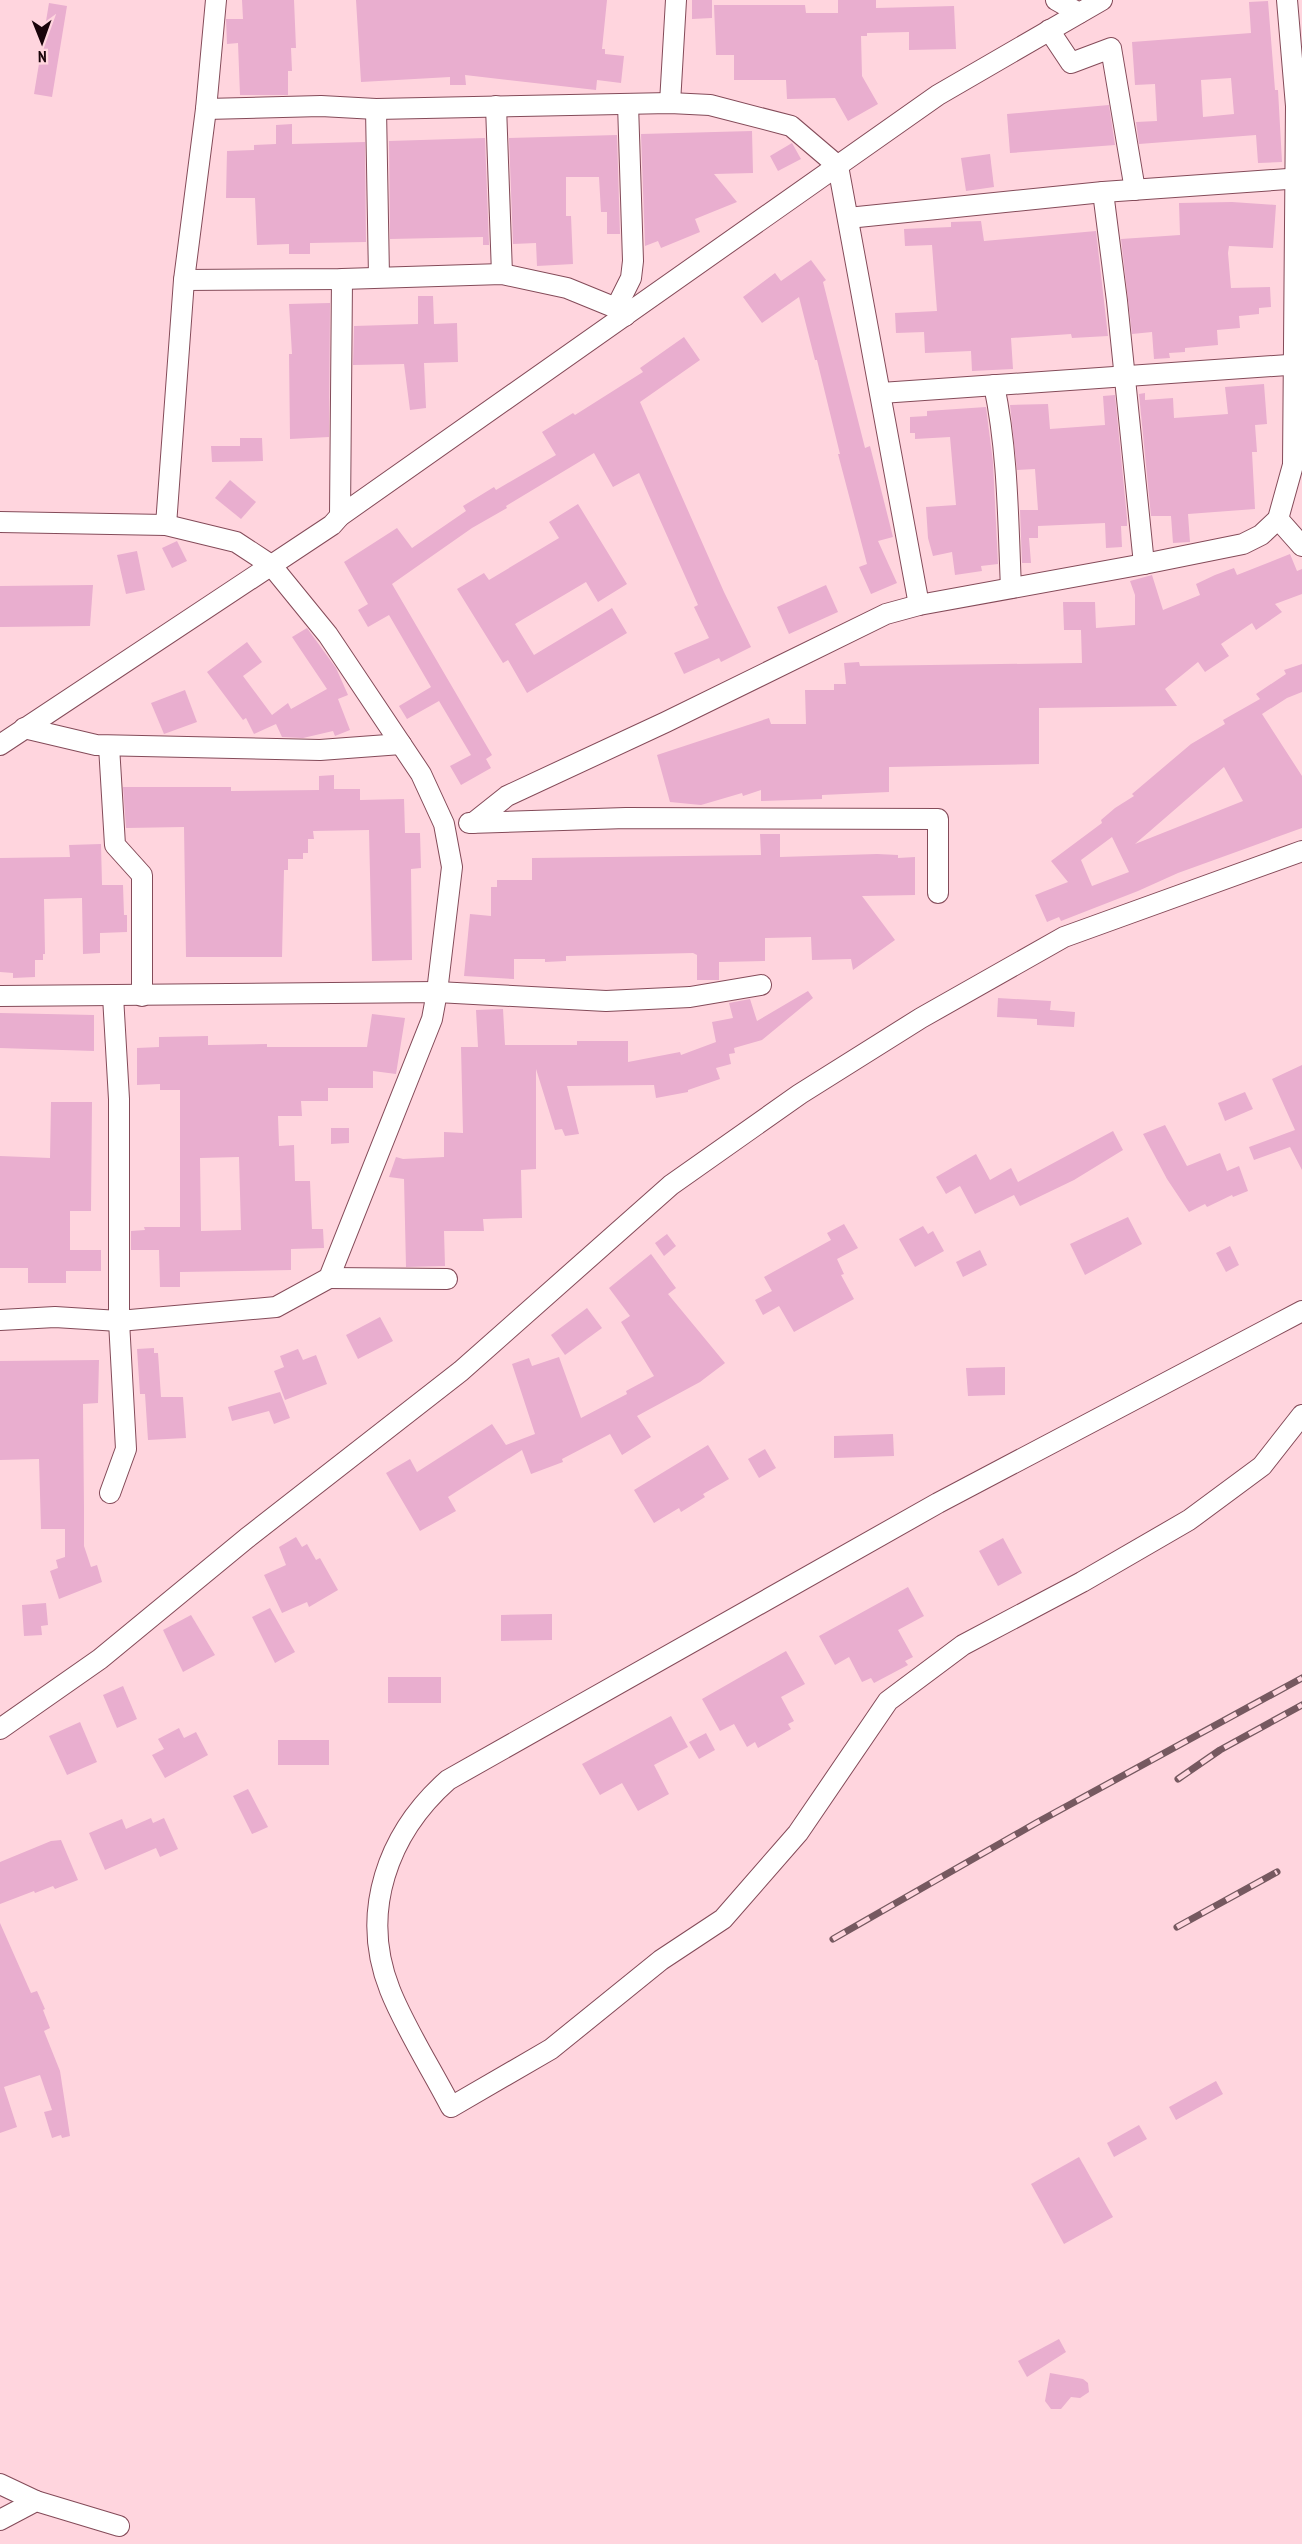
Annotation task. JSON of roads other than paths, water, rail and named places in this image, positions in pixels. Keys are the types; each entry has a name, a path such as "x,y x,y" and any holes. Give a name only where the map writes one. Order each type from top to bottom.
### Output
{"street":[{"path":"166,525 184,280 206,109 216,0"},
{"path":"670,103 676,0"},
{"path":"1056,0 1079,13"},
{"path":"0,745 332,525 340,516 621,312 838,166 938,94 1102,0"},
{"path":"473,823 507,796 666,722 886,614 919,605 1243,544 1261,535 1278,519 1293,465 1297,365 1297,49 1287,0"},
{"path":"1049,30 1071,63 1111,48 1135,190"},
{"path":"206,109 321,106 376,109 670,103 710,105 791,126 838,166 919,605"},
{"path":"621,312 633,261 630,224 628,104"},
{"path":"496,106 502,274"},
{"path":"376,109 379,277"},
{"path":"848,218 1103,192 1298,178"},
{"path":"1103,192 1144,564"},
{"path":"184,280 342,279 502,274 567,288 621,312"},
{"path":"340,516 342,279"},
{"path":"881,393 1297,365"},
{"path":"994,385 1005,453 1011,588"},
{"path":"1278,519 1302,546"},
{"path":"0,522 166,525 236,542 271,566 328,634 421,774 444,824 452,867 438,992 432,1019 329,1278"},
{"path":"24,728 96,746 320,750 401,744"},
{"path":"109,746 115,845 142,875 144,914 142,996"},
{"path":"444,824 626,818 938,819 938,893"},
{"path":"0,1730 100,1659 247,1538 461,1371 671,1185 800,1094 921,1018 1064,937 1302,851"},
{"path":"0,996 438,992 606,1001 690,997 760,986"},
{"path":"110,1493 126,1449 119,1321 119,1099 113,996"},
{"path":"0,1320 55,1317 119,1321 276,1306 329,1278 447,1279"},
{"path":"1302,1311 938,1503 448,1780 433,1793 407,1825 389,1861 380,1900 379,1946 390,1990 451,2107 551,2049 661,1960 723,1919 798,1833 888,1701 963,1645 1082,1582 1189,1520 1262,1466 1302,1414"},
{"path":"0,2484 36,2500 119,2526"},
{"path":"0,2520 36,2500"}],"railway":[{"path":"833,1939 1036,1823 1302,1678"},
{"path":"1178,1779 1220,1750 1302,1705"},
{"path":"1177,1927 1277,1872"}]}
